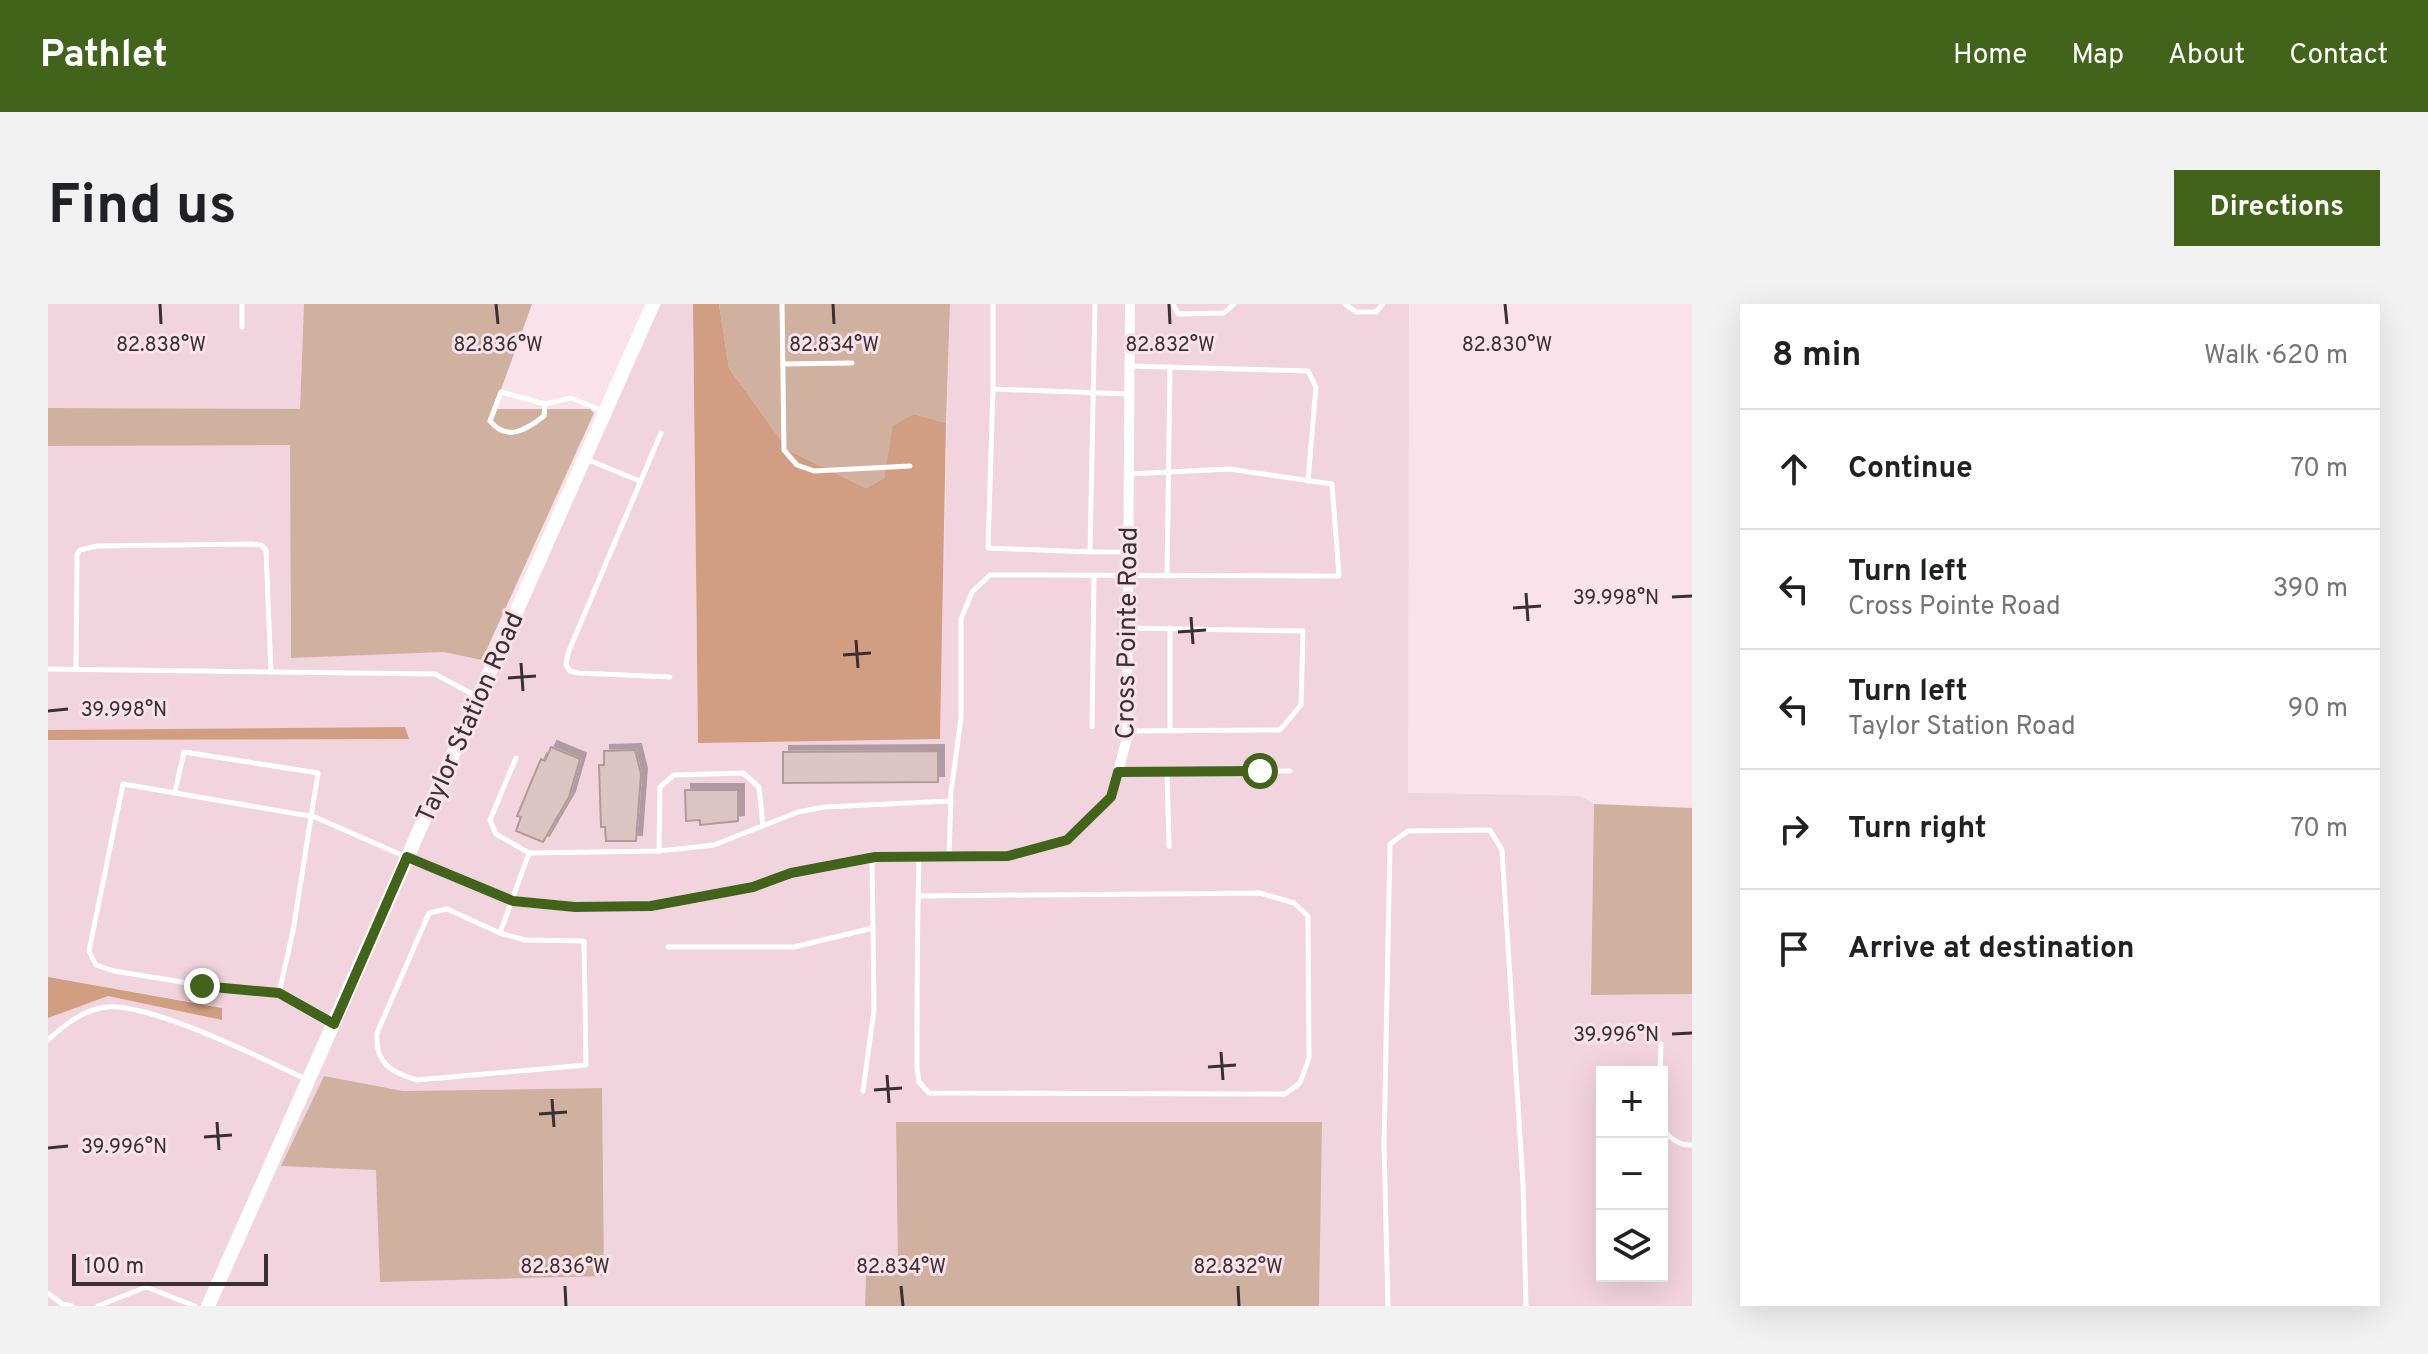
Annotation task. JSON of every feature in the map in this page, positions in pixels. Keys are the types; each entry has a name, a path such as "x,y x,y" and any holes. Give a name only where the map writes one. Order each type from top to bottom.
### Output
{"main road":[{"name":"Taylor Station Road","path":"208,1306 653,304"}],"street":[{"name":"Cross Pointe Road","path":"407,857 513,901 575,907 651,906 753,887 791,873 872,858 1008,856 1067,840 1111,797 1127,731 1130,304"}],"lane":[{"path":"242,304 242,327"},
{"path":"782,304 784,450 797,465 814,471 910,466"},
{"path":"993,304 988,548 1128,552"},
{"path":"1090,552 1095,304"},
{"path":"1173,304 1178,314 1224,313 1234,304"},
{"path":"1345,304 1356,312 1376,312 1383,304"},
{"path":"783,364 852,363"},
{"path":"1130,366 1308,371 1316,387 1308,481"},
{"path":"1167,576 1170,367"},
{"path":"993,389 1130,394"},
{"path":"545,404 544,416 526,430 507,433 497,430 490,421 501,392 545,404 571,398 604,411"},
{"path":"661,433 568,653 566,665 570,671 578,673 670,677"},
{"path":"583,458 640,481"},
{"path":"949,857 951,801 961,718 961,619 972,592 990,575 1339,576 1332,484 1229,469 1129,474"},
{"path":"76,669 77,555 80,550 97,546 252,544 261,545 266,550 271,672"},
{"path":"1092,727 1094,577"},
{"path":"1127,731 1280,730 1301,705 1303,631 1128,628"},
{"path":"1170,628 1170,730"},
{"path":"48,669 435,674 477,697"},
{"path":"175,792 184,752 318,773 279,993"},
{"path":"516,758 490,820 496,834 529,853 659,851 714,845 798,812 825,807 951,801"},
{"path":"1118,772 1290,771"},
{"path":"1167,772 1169,846"},
{"path":"659,851 660,787 674,775 743,773 759,787 763,826"},
{"path":"334,1024 279,993 232,990 114,971 96,965 89,951 123,784 312,816 407,857"},
{"path":"1388,1306 1384,1145 1390,844 1408,831 1449,830 1490,830 1502,850 1523,1184 1526,1306"},
{"path":"500,933 529,853"},
{"path":"918,896 1260,893 1294,903 1308,916 1309,1058 1300,1083 1285,1094 929,1093 919,1082 917,1067 918,896 919,857"},
{"path":"863,1091 874,1010 872,858"},
{"path":"447,909 500,933 525,940 584,941 586,1065 417,1080 385,1066 376,1051 377,1033 429,913 447,909"},
{"path":"668,947 794,947 873,928"},
{"path":"48,1040 66,1023 85,1013 105,1007 127,1008 202,1032 309,1080"},
{"path":"1660,1066 1661,1044"},
{"path":"1668,1135 1684,1145 1692,1145"},
{"path":"98,1306 146,1287 195,1306"},
{"path":"48,1293 62,1304 72,1306"}],"shaded area":[{"path":"48,304 304,304 300,409 48,408"},
{"path":"304,304 532,304 494,409 590,409 594,413 482,660 444,652 291,658 290,445 48,446 48,408 300,409"},
{"path":"661,304 693,304 698,743 940,738 950,304 1409,304 1408,793 1580,796 1594,804 1591,995 1692,994 1692,1306 1319,1306 1321,1122 896,1122 898,1272 866,1275 865,1306 48,1306 48,1018 108,996 222,1019 221,1007 48,977 48,740 408,739 405,727 48,730 48,446 290,445 291,658 444,652 500,662","holes":["324,1076 403,1091 601,1088 380,1282 377,1170"]},
{"path":"693,304 719,304 729,368 788,450 866,488 884,478 893,426 914,414 946,423 940,739 698,743"},
{"path":"719,304 950,304 946,423 914,414 884,478 866,488 788,450 729,368"},
{"path":"405,727 409,739 48,740 48,730"},
{"path":"1594,804 1692,808 1692,994 1591,995"},
{"path":"48,977 222,1008 222,1020 108,996 48,1018"},
{"path":"324,1076 403,1091 602,1088 604,1276 380,1282 376,1170 281,1166"},
{"path":"896,1122 1322,1122 1319,1306 865,1306 866,1275 898,1272"}],"building":[{"path":"551,747 580,759 569,797 543,842 516,831 521,817 517,816 541,759 545,761"},
{"path":"635,750 641,774 636,841 606,841 605,827 601,827 599,765 604,765 604,751"},
{"path":"938,751 938,782 783,783 783,752"},
{"path":"685,790 738,790 738,821 700,825 700,820 686,821"}],"route":[{"path":"202,986 279,993 334,1024 407,857 513,901 575,907 651,906 753,887 791,873 875,857 1008,856 1067,840 1111,797 1118,772 1260,771"}]}
